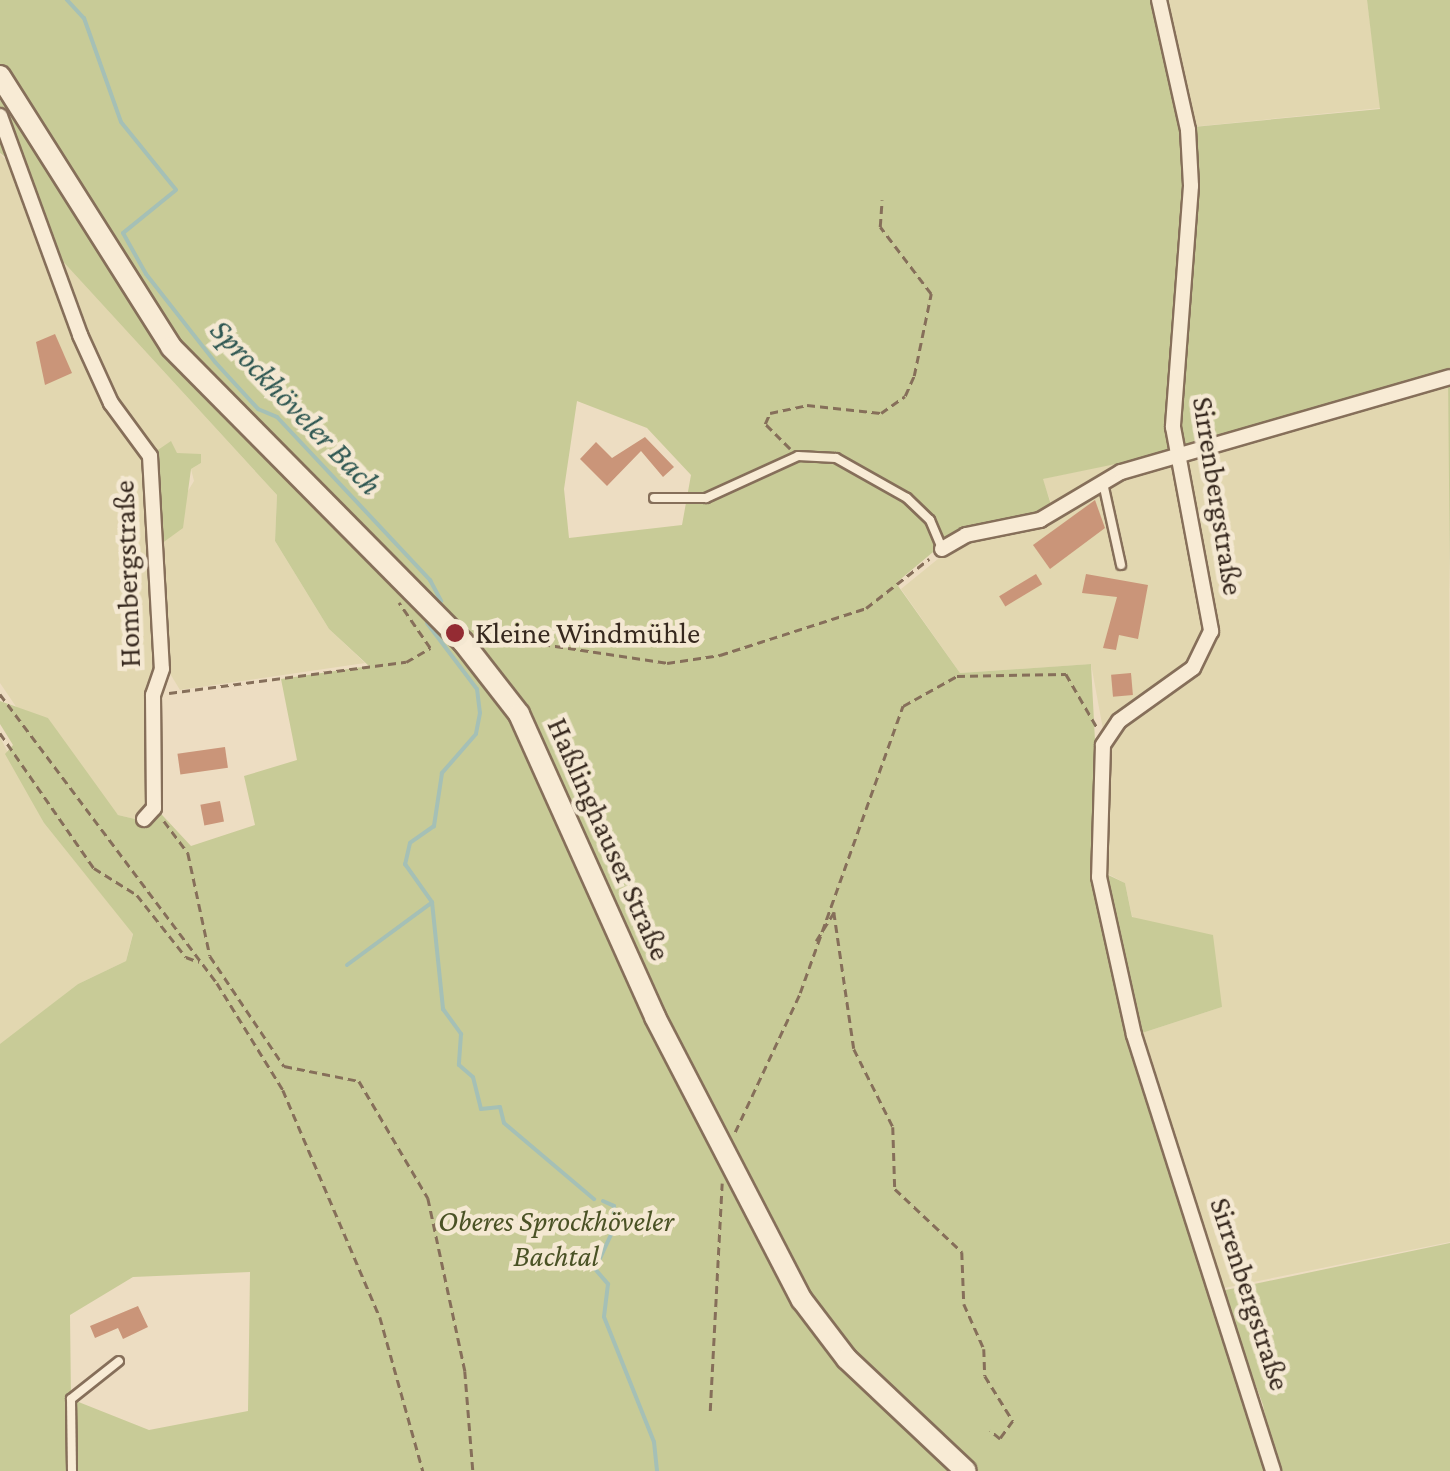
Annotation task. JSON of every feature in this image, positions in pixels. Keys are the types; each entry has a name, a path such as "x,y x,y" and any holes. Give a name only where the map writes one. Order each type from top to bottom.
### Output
{"main road":[{"name":"Haßlinghauser Straße","path":"0,76 171,346 463,642 549,769 726,1160 822,1331 966,1471"}],"street":[{"name":"Sirrenbergstraße","path":"1159,0 1188,130 1192,186 1172,392 1180,461 1211,631 1193,668 1118,721 1103,744 1100,876 1107,931 1273,1471"},
{"name":"Hombergstraße","path":"0,116 80,335 112,403 150,456 162,669 153,695 149,814"},
{"path":"942,549 966,535 1040,520 1103,482 1450,376"}],"lane":[{"path":"654,498 706,498 798,456 836,458 869,471 930,520 942,549"},
{"path":"1103,482 1120,565"},
{"path":"72,1471 71,1398 120,1361"}],"path":[{"path":"798,456 765,424 770,413 806,405 881,413 905,396 914,376 931,294 880,227 882,200"},
{"path":"463,642 542,644 667,663 720,655 866,608 942,549"},
{"path":"153,695 406,662 428,652 390,590"},
{"path":"710,1411 726,1160 814,947 874,768 911,698 957,676 1066,674 1103,744"},
{"path":"1,697 201,962 283,1090 319,1165 380,1317 423,1471"},
{"path":"0,733 102,878 138,895 186,957 201,962"},
{"path":"149,814 188,853 210,956 284,1066 359,1081 428,1198 442,1244 473,1471"},
{"path":"814,947 834,912 854,1049 893,1127 894,1188 962,1252 964,1304 984,1349 985,1376 1013,1421 1000,1439 990,1431"},
{"path":"201,962 210,956"}],"shaded area":[{"path":"1163,0 1367,0 1381,108 1191,127"},
{"path":"0,154 24,177 67,309 147,460 157,665 150,802 135,819 118,815 94,788 48,718 21,714 0,683"},
{"path":"57,255 277,495 275,541 329,629 365,663 180,690 166,667 156,544 194,481 191,469 201,463 152,454 113,402"},
{"path":"1449,379 1450,1242 1219,1289 1139,1034 1222,1007 1132,916 1125,883 1106,873 1107,751 1091,664 960,673 901,589 960,541 1055,513 1042,479 1117,463 1119,480"},
{"path":"0,737 44,823 133,933 126,961 78,984 0,1045"}],"green space":[{"name":"Oberes Sprockhöveler Bachtal","path":"0,0 1152,0 1183,128 1380,109 1367,0 1450,0 1450,591 1448,373 1169,453 1043,479 1052,508 957,532 896,583 960,673 1091,664 1105,932 1268,1471 0,1471 0,1044 78,984 126,961 133,934 44,823 5,754 13,745 0,724 0,701 48,718 118,815 135,819 150,802 191,846 255,825 244,776 297,760 281,679 369,666 329,629 275,541 277,495 57,255 29,175 0,153 0,101 15,90 0,68","holes":["577,401 647,428 691,475 682,525 569,538 564,489","250,1272 248,1411 149,1430 71,1399 70,1315 133,1277"]},
{"path":"171,441 177,453 201,454 201,463 191,469 183,528 161,544 152,454"},
{"path":"1106,874 1125,883 1132,917 1213,935 1222,1007 1139,1034 1110,930"},
{"path":"1450,1243 1450,1471 1276,1471 1263,1405 1221,1291"}],"building":[{"path":"55,334 72,373 45,385 36,342"},
{"path":"645,437 674,467 663,477 641,451 607,486 580,459 596,442 612,458"},
{"path":"1095,500 1105,528 1050,569 1033,545"},
{"path":"1036,574 1042,584 1005,606 999,596"},
{"path":"1086,574 1148,585 1138,639 1119,635 1116,650 1103,648 1117,597 1082,593"},
{"path":"1131,673 1133,695 1113,697 1111,675"},
{"path":"225,747 228,768 180,774 177,754"},
{"path":"220,801 224,822 204,825 200,805"},
{"path":"138,1306 148,1327 123,1339 118,1328 95,1338 90,1326"}],"waterway":[{"name":"Sprockhöveler Bach","path":"67,0 84,18 121,122 176,190 123,233 146,274 215,362 258,409 277,417 430,580 441,601"},
{"name":"Sprockhöveler Bach","path":"427,623 477,689 480,713 476,734 442,773 434,826 410,843 405,864 432,902 443,1009 461,1034 459,1065 473,1077 481,1109 500,1107 504,1123 594,1199"},
{"path":"347,965 431,903"},
{"name":"Sprockhöveler Bach","path":"603,1201 614,1206 615,1226 595,1269 608,1284 604,1317 654,1442 657,1471"}],"place":[{"name":"Kleine Windmühle","path":"455,633"}]}
